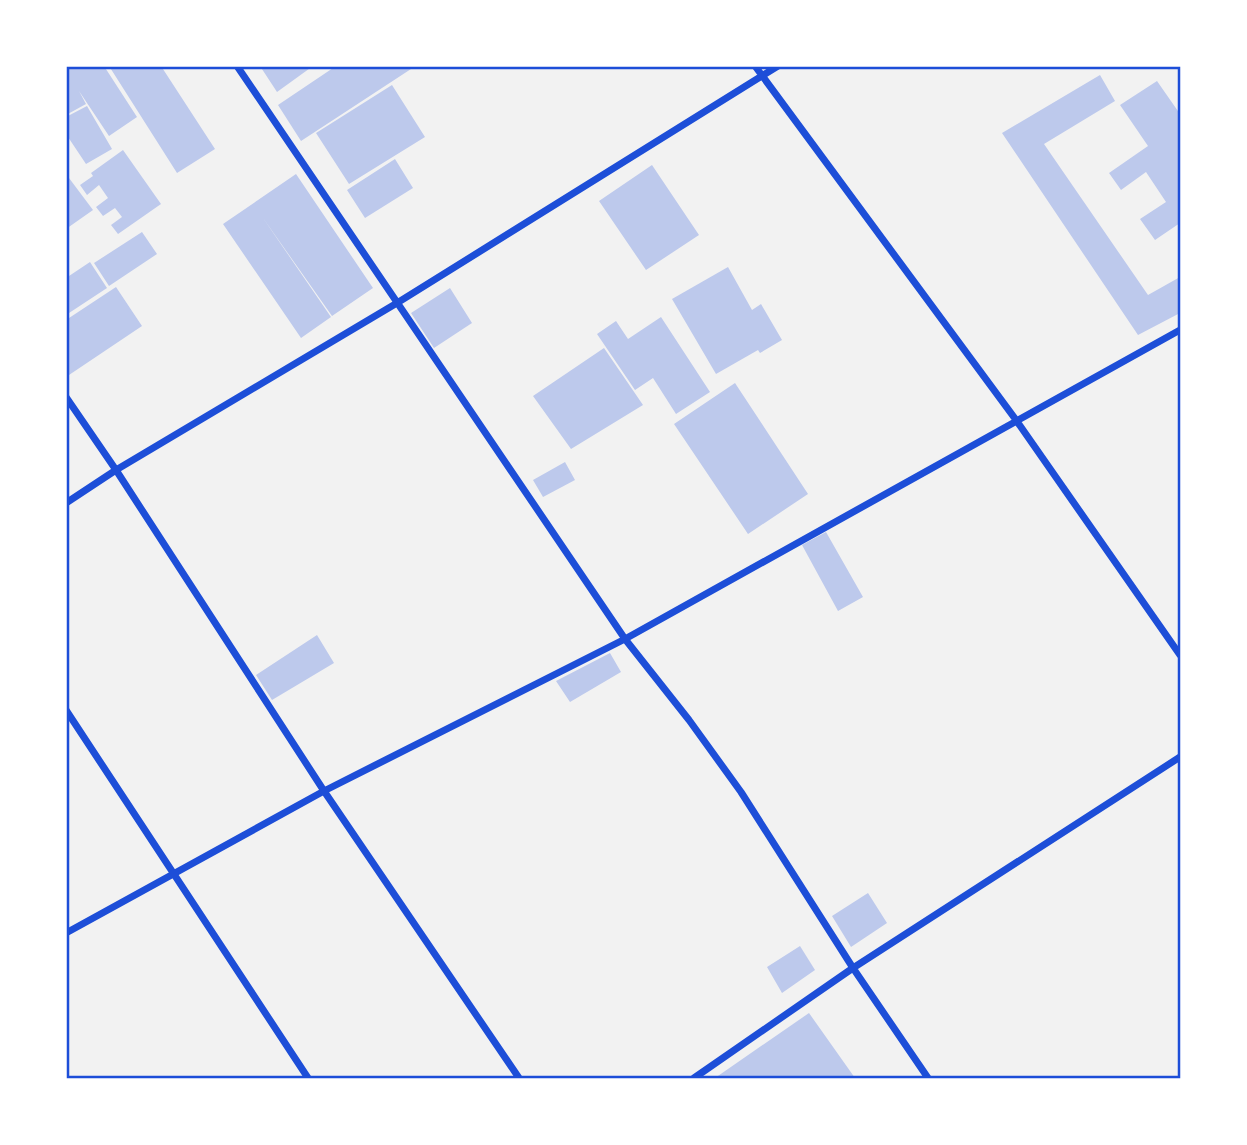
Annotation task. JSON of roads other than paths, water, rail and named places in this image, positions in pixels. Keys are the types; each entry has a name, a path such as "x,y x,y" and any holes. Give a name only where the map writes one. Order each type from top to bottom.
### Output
{"street":[{"path":"237,66 625,639 741,792 853,968 928,1079"},
{"path":"755,66 1017,420 1181,655"},
{"path":"66,503 116,470 397,303 778,66"},
{"path":"66,933 324,792 625,639 1181,330"},
{"path":"66,397 324,792 519,1079"},
{"path":"66,709 308,1079"},
{"path":"694,1079 853,968 1181,757"}]}
